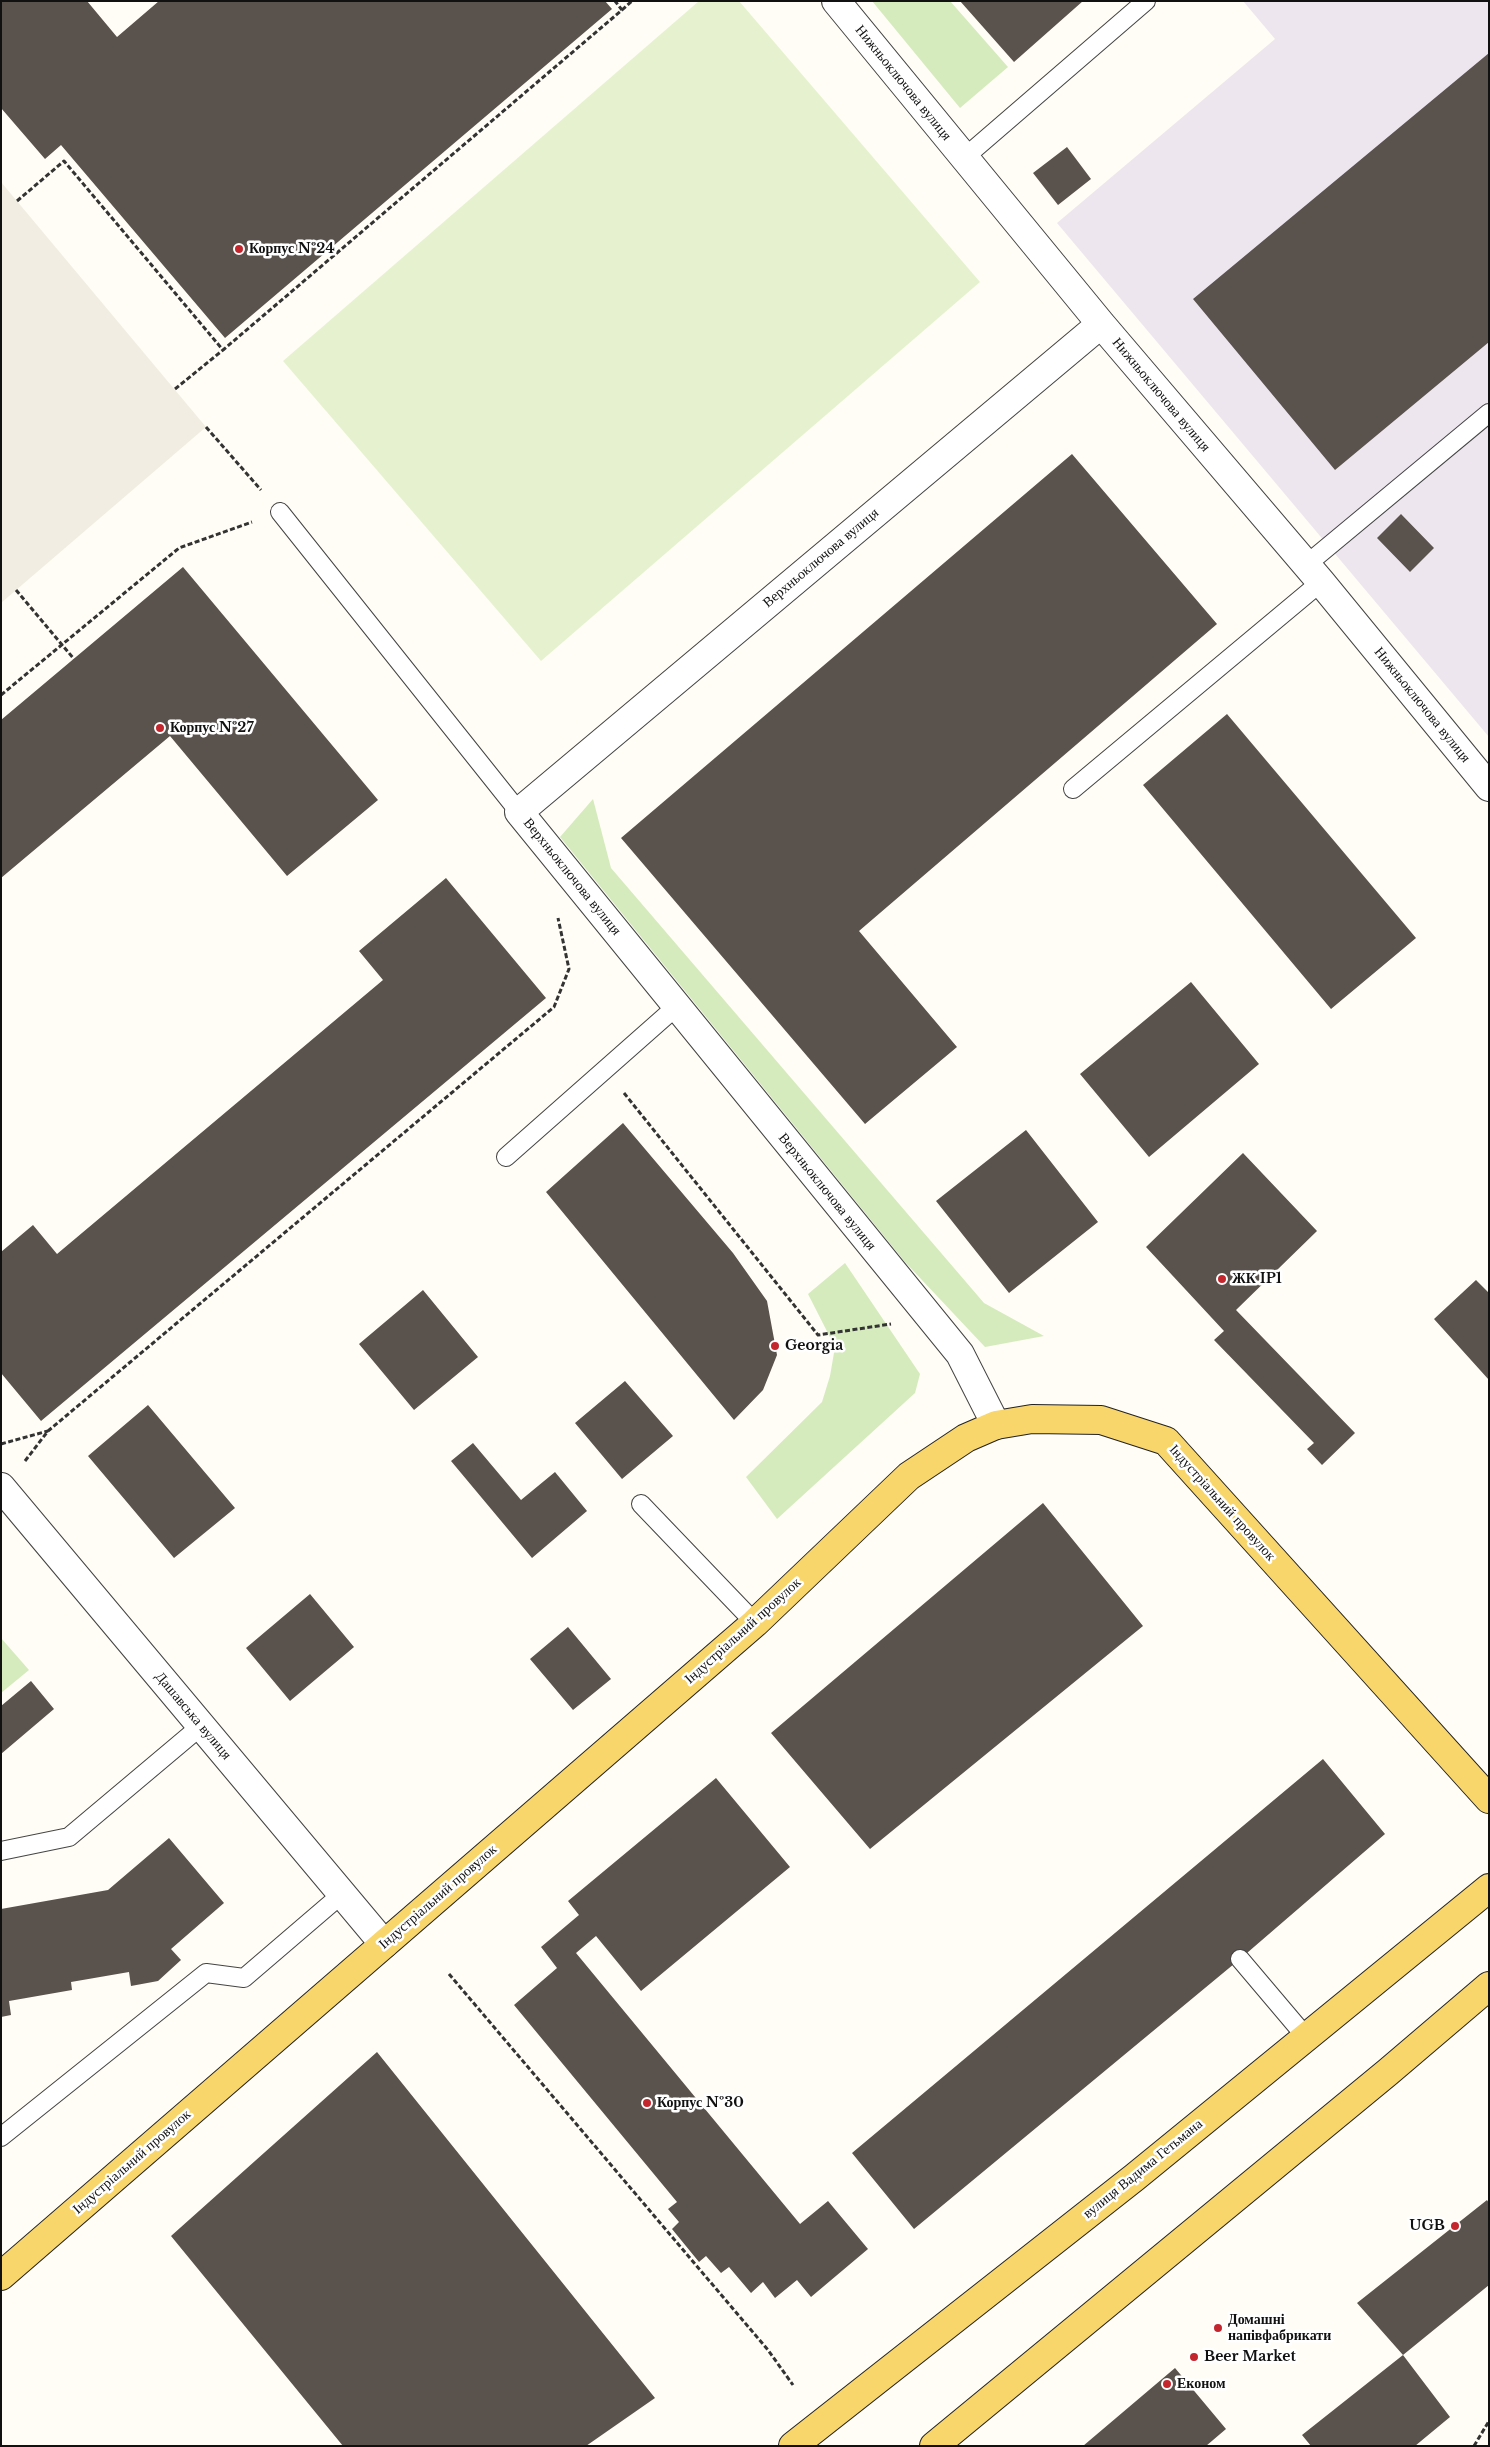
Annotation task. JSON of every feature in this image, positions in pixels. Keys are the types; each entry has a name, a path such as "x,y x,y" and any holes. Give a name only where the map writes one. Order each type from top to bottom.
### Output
{"main road":[{"name":"Індустріальний провулок","path":"1,2276 754,1623 909,1476 966,1438 996,1425 1032,1419 1101,1420 1166,1441 1489,1799"},
{"name":"вулиця Вадима Гетьмана","path":"793,2446 1135,2177 1489,1888"},
{"path":"934,2446 1489,1986"}],"street":[{"name":"Нижньоключова вулиця","path":"836,1 1101,324 1313,574 1489,788"},
{"name":"Верхньоключова вулиця","path":"996,1425 960,1354 518,812 1101,324"},
{"name":"Дашавська вулиця","path":"2,1489 384,1944"}],"lane":[{"path":"964,158 1146,1"},
{"path":"1074,789 1489,413"},
{"path":"280,512 518,812"},
{"path":"506,1157 676,1006"},
{"path":"642,1504 754,1623"},
{"path":"1,1852 69,1837 201,1726"},
{"path":"1,2137 206,1973 244,1978 342,1894"},
{"path":"1240,1959 1306,2037"}],"path":[{"path":"615,1 622,10"},
{"path":"175,389 632,1"},
{"path":"17,201 64,161 223,350"},
{"path":"1,696 178,548 280,512 206,427"},
{"path":"16,590 74,659"},
{"path":"1,1444 48,1431 554,1007 569,969 556,909"},
{"path":"605,1069 818,1335 929,1318"},
{"path":"449,1974 768,2350 793,2385"},
{"path":"1474,2446 1489,2421"}],"shaded area":[{"path":"1243,1 1489,1 1489,737 1057,223 1275,39"},
{"path":"1,182 206,427 1,603"}],"green space":[{"path":"699,1 739,1 980,282 541,661 283,361"},
{"path":"872,1 950,1 1008,67 960,108"},
{"path":"593,799 611,868 984,1303 1044,1336 985,1347 905,1262 560,837"},
{"path":"845,1263 920,1374 915,1393 777,1519 746,1477 822,1402 830,1376 835,1347 808,1294"},
{"path":"1,1638 29,1670 1,1693"}],"building":[{"name":"Корпус №24","path":"1,1 87,1 117,37 159,1 605,1 612,9 225,338 61,145 45,159 1,108"},
{"path":"960,1 1083,1 1014,62"},
{"path":"1489,53 1489,342 1335,470 1193,299"},
{"path":"1067,147 1091,179 1058,205 1033,173"},
{"path":"1072,454 1217,624 859,931 957,1047 865,1124 621,838"},
{"path":"1401,514 1434,548 1410,572 1377,538"},
{"name":"Корпус №27","path":"183,567 378,800 287,876 170,736 1,878 1,720"},
{"path":"1227,714 1416,938 1331,1009 1143,785"},
{"path":"446,878 546,998 41,1421 1,1373 1,1252 33,1225 57,1254 383,980 359,951"},
{"path":"1191,982 1259,1064 1149,1157 1080,1074"},
{"path":"623,1123 733,1253 767,1301 777,1355 763,1390 734,1420 546,1192"},
{"path":"1026,1130 1098,1222 1009,1293 936,1201"},
{"name":"ЖК IP1","path":"1243,1153 1317,1231 1236,1310 1355,1433 1322,1465 1307,1449 1314,1443 1214,1340 1224,1331 1146,1247"},
{"path":"1476,1280 1489,1293 1489,1380 1434,1319"},
{"path":"423,1290 478,1357 414,1410 359,1344"},
{"path":"625,1381 673,1436 622,1479 575,1423"},
{"path":"148,1405 235,1508 174,1558 88,1456"},
{"path":"473,1443 521,1500 555,1472 587,1511 532,1558 451,1461"},
{"path":"1043,1503 1143,1626 870,1849 771,1733"},
{"path":"310,1594 354,1647 290,1701 246,1648"},
{"path":"568,1627 611,1679 573,1710 530,1659"},
{"path":"31,1681 54,1709 1,1754 1,1706"},
{"path":"1323,1759 1385,1834 1240,1959 914,2229 852,2153"},
{"name":"Корпус №30","path":"716,1778 790,1867 641,1991 596,1936 576,1953 800,2224 828,2201 868,2249 811,2297 797,2280 775,2298 763,2282 751,2293 729,2267 721,2273 706,2256 699,2262 672,2229 679,2222 668,2209 677,2202 514,2005 557,1968 541,1947 579,1915 568,1901"},
{"path":"169,1838 224,1903 171,1949 181,1960 158,1981 131,1986 129,1972 71,1982 72,1990 9,2001 11,2015 1,2017 1,1909 108,1890"},
{"path":"377,2052 655,2398 586,2446 343,2446 171,2236"},
{"path":"1487,2200 1489,2203 1489,2285 1403,2355 1357,2303"},
{"path":"1403,2355 1450,2417 1415,2446 1311,2446 1302,2435"},
{"path":"1175,2368 1226,2429 1206,2446 1083,2446"}],"place":[{"name":"Корпус №24","path":"239,249"},
{"name":"Корпус №27","path":"160,728"},
{"name":"ЖК IP1","path":"1222,1279"},
{"name":"Georgia","path":"775,1346"},
{"name":"Корпус №30","path":"647,2103"},
{"name":"UGB","path":"1455,2226"},
{"name":"Домашні напівфабрикати","path":"1218,2328"},
{"name":"Beer Market","path":"1194,2357"},
{"name":"Економ","path":"1167,2384"}]}
